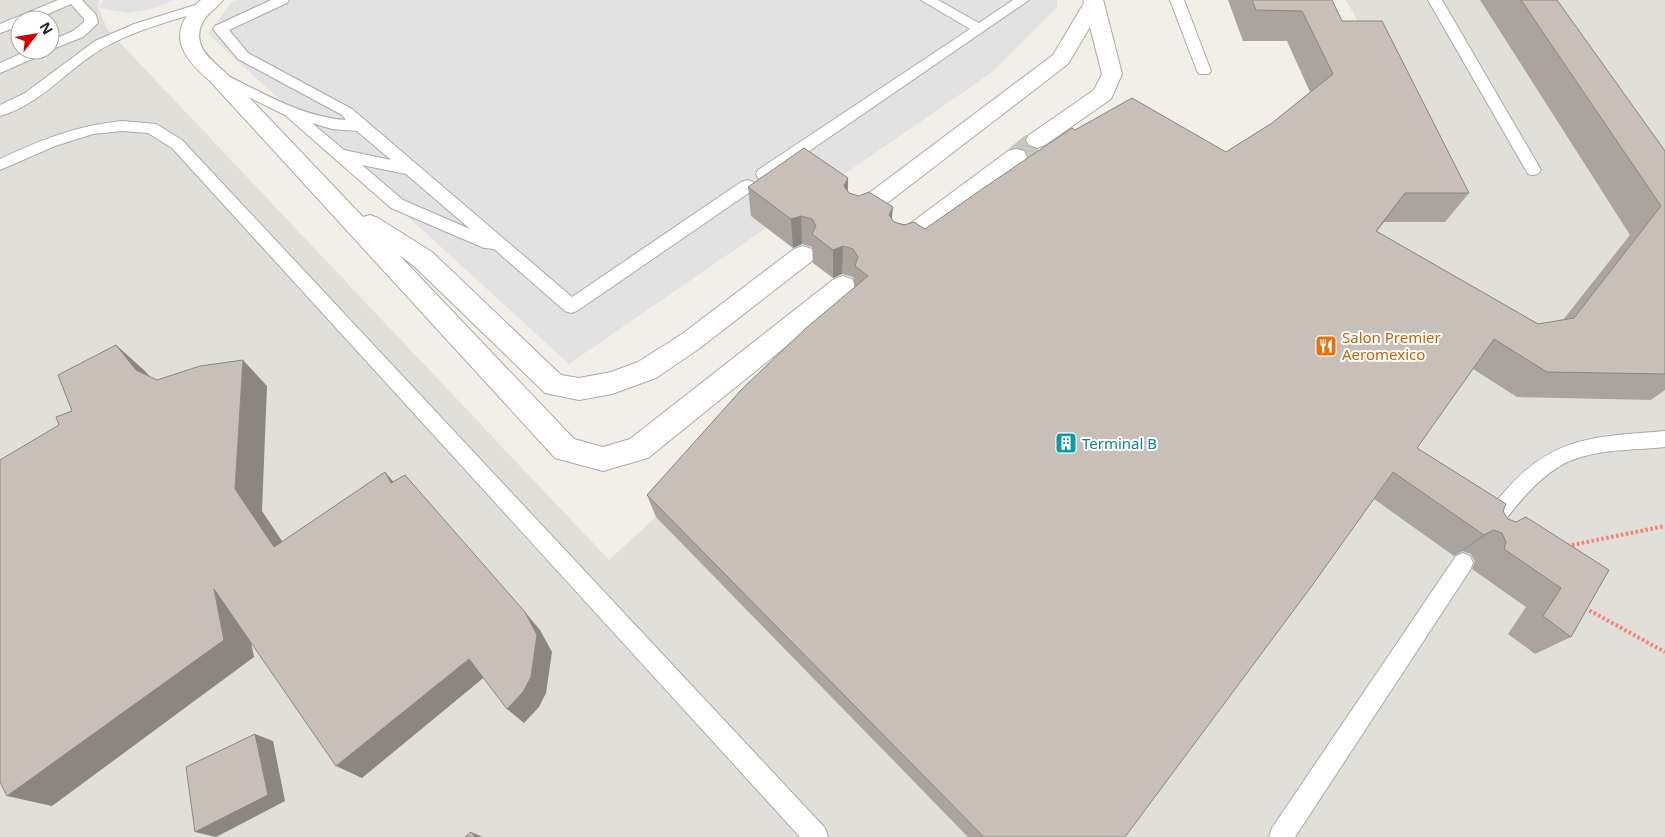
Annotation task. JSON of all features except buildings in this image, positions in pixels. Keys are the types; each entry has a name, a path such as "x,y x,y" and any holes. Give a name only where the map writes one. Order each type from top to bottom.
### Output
{"street":[{"path":"1036,140 1103,94 1112,74 1094,2"},
{"path":"857,214 1061,58 1094,2"},
{"path":"209,3 191,24 188,42 196,58 217,76 566,449 603,459 638,449 843,286"},
{"path":"901,243 1016,157"},
{"path":"330,196 423,259 554,384 579,389 612,383 647,370 691,341 803,256"}],"lane":[{"path":"46,10 70,0"},
{"path":"60,42 78,34 91,23 91,18 75,0"},
{"path":"282,0 220,29 243,56 347,112 571,306 746,186"},
{"path":"928,0 979,28"},
{"path":"764,174 1022,0"},
{"path":"1178,0 1204,71"},
{"path":"1434,0 1533,170"},
{"path":"0,112 30,96 100,44 139,27 209,3"},
{"path":"0,68 18,60"},
{"path":"217,76 290,112 332,124 361,126"},
{"path":"290,112 340,153 397,204 508,252"},
{"path":"0,166 50,142 92,129 122,126 151,128 178,144 816,837"},
{"path":"340,153 369,162 412,169"},
{"path":"1484,532 1520,487 1545,467 1570,452 1600,446 1665,439"},
{"path":"1281,837 1463,562"}],"path":[{"path":"1559,548 1665,526"},
{"path":"1584,607 1665,652"}],"shaded area":[{"path":"0,0 99,0 98,8 108,30 609,560 656,517 1212,182 1316,104 1291,51 1375,52 1346,0 1665,0 1665,837 0,837"},
{"path":"103,0 173,0 152,9 128,13 98,8"},
{"path":"237,0 1057,0 1057,7 991,73 569,364 208,34 231,3"}],"tunnel":[{"path":"1016,157 1037,140"}],"place":[{"name":"Salon Premier Aeromexico","path":"1326,346"},
{"name":"Terminal B","path":"1066,443"}]}
